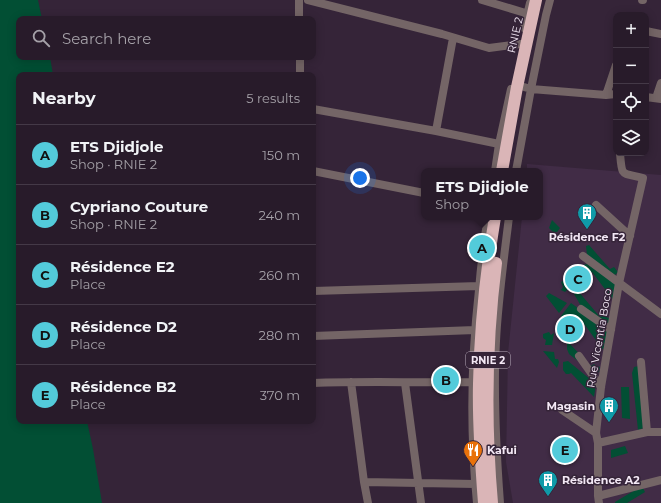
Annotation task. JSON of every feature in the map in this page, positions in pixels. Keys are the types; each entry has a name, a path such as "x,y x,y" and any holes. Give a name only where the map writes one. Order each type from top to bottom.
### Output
{"highway":[{"name":"RNIE 2","path":"502,168 530,14 536,0"},
{"name":"RNIE 2","path":"510,168 527,88 543,0"},
{"name":"RNIE 2","path":"484,503 478,385 482,310 495,220"},
{"name":"RNIE 2","path":"492,503 489,462 487,381 494,277 502,220"}],"street":[{"path":"299,0 299,16"},
{"path":"308,0 489,48 520,44"},
{"path":"482,0 530,14"},
{"path":"495,168 520,44 530,14 530,0"},
{"path":"516,168 527,88 550,0"},
{"path":"649,32 661,34"},
{"path":"436,131 453,38"},
{"path":"300,60 300,72"},
{"path":"606,95 613,74"},
{"path":"649,97 659,98 661,83"},
{"path":"527,88 606,95 613,94"},
{"path":"316,111 436,131 499,144"},
{"name":"Rue Vicentia Boco","path":"599,500 598,443 596,433 601,387 619,283 643,178 625,174 622,171 620,156"},
{"path":"316,172 421,192"},
{"path":"596,205 630,236"},
{"path":"477,503 472,433 472,382 482,252 487,220"},
{"path":"500,503 495,433 496,341 509,220"},
{"path":"583,256 661,314"},
{"path":"316,291 479,286"},
{"path":"581,309 611,330"},
{"path":"316,336 475,330"},
{"path":"579,356 601,387"},
{"path":"641,362 647,432"},
{"path":"316,382 472,382"},
{"path":"351,382 368,503"},
{"path":"405,383 420,503"},
{"path":"562,410 596,433"},
{"path":"598,443 647,432 661,432"},
{"path":"599,500 661,480"},
{"path":"364,482 475,484"}],"shaded area":[{"path":"527,164 661,175 661,503 513,503 506,462 508,353 522,220 543,220 543,168 527,168"}],"green space":[{"path":"0,0 38,0 41,16 16,16 16,60 50,60 52,72 16,72 16,424 88,424 102,503 0,503"},
{"path":"552,220 560,228 557,232 553,232 549,228"},
{"path":"589,245 610,269 614,267 618,272 615,275 587,255 586,246"},
{"path":"587,264 617,286 614,301 592,272 586,276 580,266"},
{"path":"567,279 573,284 565,292 561,290 563,287 561,282"},
{"path":"578,291 600,317 604,315 608,318 611,317 608,327 581,306 574,294"},
{"path":"549,293 567,303 559,313 546,296"},
{"path":"571,303 608,330 603,350 582,321 577,325 573,320 568,324 561,316"},
{"path":"549,332 551,335 554,333 552,345 545,345 546,340 543,338 543,334"},
{"path":"567,342 591,366 594,364 600,367 599,372 593,373 569,354"},
{"path":"543,351 554,352 555,359 558,359 559,362 557,368"},
{"path":"568,361 596,384 594,397 571,373 566,374 563,370 563,362"},
{"path":"639,366 646,427 638,430 632,373 634,367"},
{"path":"621,387 629,387 630,419 622,418"},
{"path":"625,446 628,453 611,458 611,450"},
{"path":"642,486 645,492 627,503 615,503 615,502"}],"place":[{"name":"Résidence F2","path":"587,230"},
{"name":"ETS Djidjole","path":"482,248"},
{"name":"Résidence E2","path":"578,279"},
{"name":"Résidence D2","path":"570,329"},
{"name":"Cypriano Couture","path":"446,380"},
{"name":"Magasin","path":"609,423"},
{"name":"Résidence B2","path":"565,450"},
{"name":"Kafui","path":"473,467"},
{"name":"Résidence A2","path":"548,497"}]}
